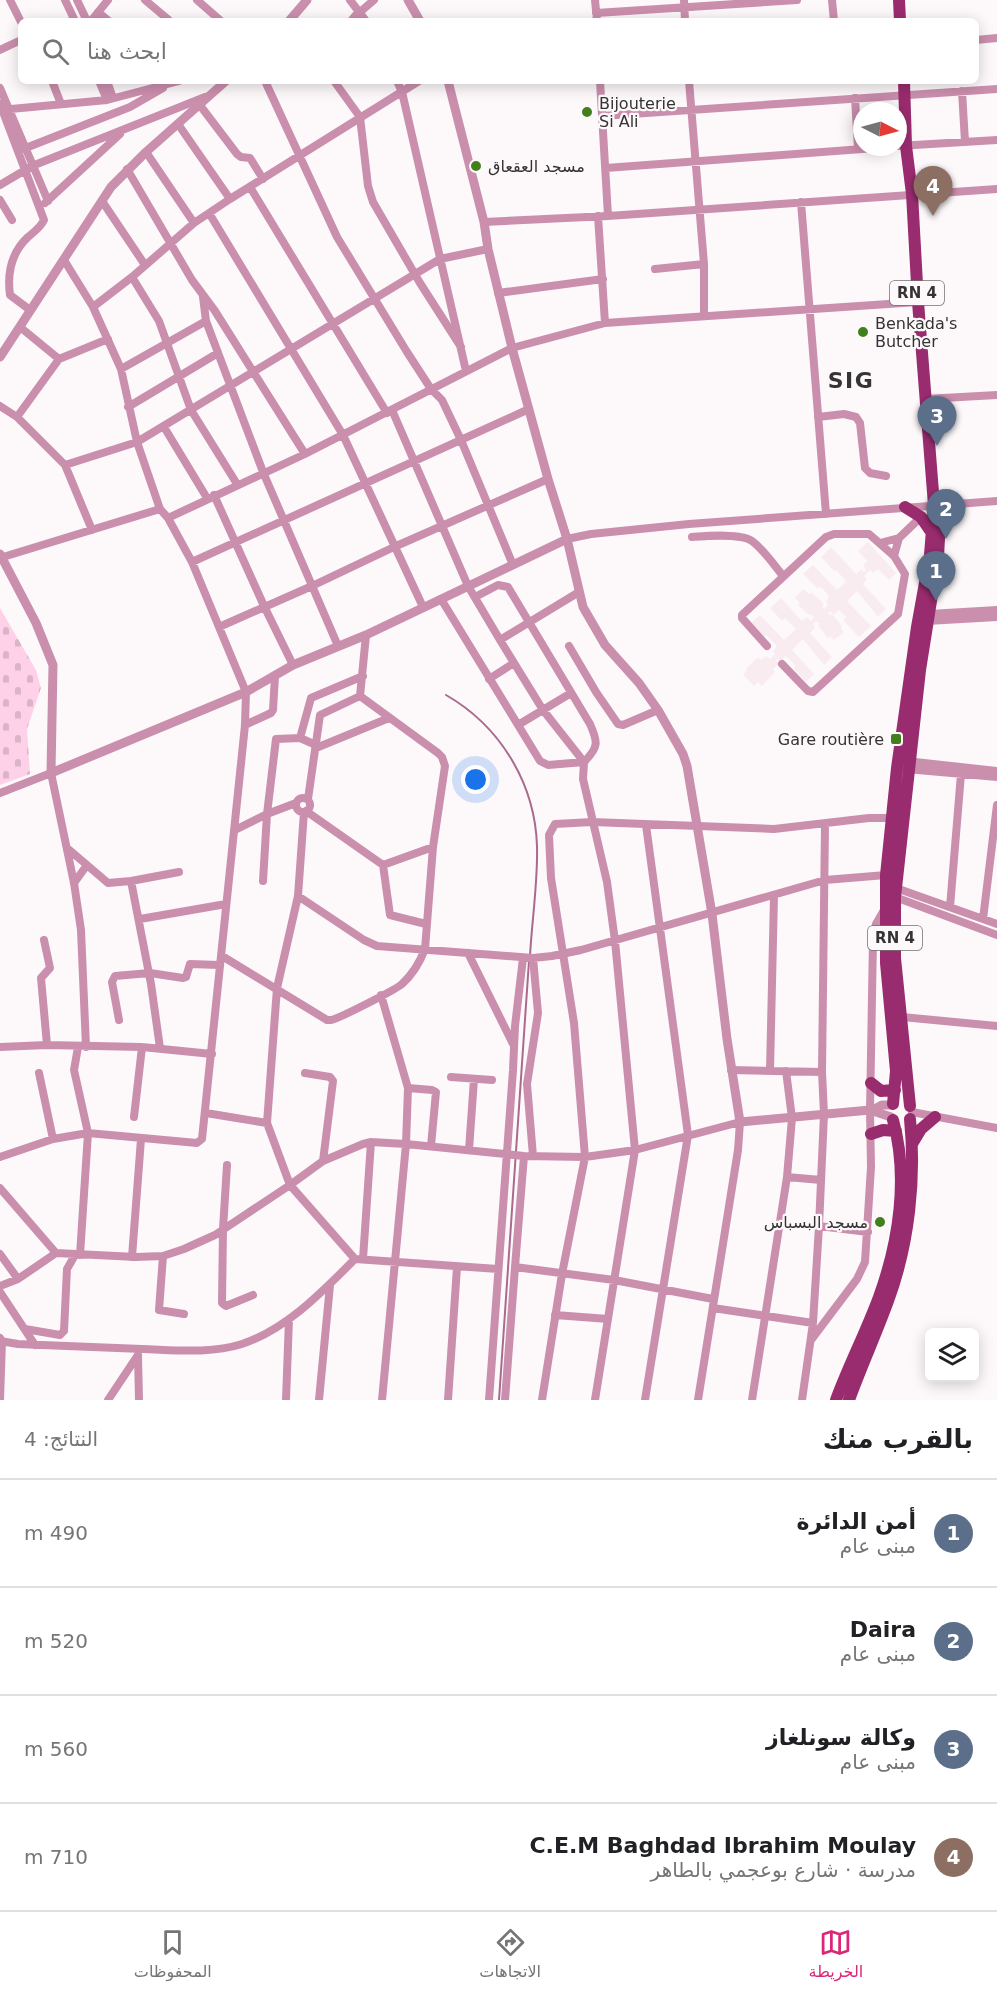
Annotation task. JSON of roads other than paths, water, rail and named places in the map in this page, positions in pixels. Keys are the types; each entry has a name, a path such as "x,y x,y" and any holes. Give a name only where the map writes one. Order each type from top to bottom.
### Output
{"main road":[{"path":"899,0 900,18"},
{"name":"RN 4","path":"904,84 904,102"},
{"name":"RN 4","path":"836,1400 879,1297 898,1217 901,1178 900,1154 893,1115 895,1058 886,963 886,876 891,818 904,765 928,617 936,534 912,194 904,156"},
{"path":"904,507 921,517 936,534 958,504"},
{"name":"RN 4","path":"849,1400 888,1302 898,1269 907,1220 912,1145 911,1112 895,958 896,892 904,765 936,534"},
{"path":"872,1083 882,1091 895,1090"},
{"path":"871,1134 883,1130 902,1101 911,1112 902,1123 893,1115"},
{"path":"912,1145 921,1129 934,1117"}],"street":[{"path":"10,0 19,18"},
{"path":"65,0 74,18"},
{"path":"77,0 87,18"},
{"path":"92,18 108,0"},
{"path":"146,0 167,18"},
{"path":"197,0 218,18"},
{"path":"350,0 364,18"},
{"path":"354,18 374,0"},
{"path":"408,0 418,18"},
{"path":"595,0 596,17 684,4 797,0"},
{"path":"832,0 834,18"},
{"path":"291,18 300,2"},
{"path":"98,12 105,18"},
{"path":"979,40 997,38"},
{"path":"0,50 18,41"},
{"path":"52,84 61,104"},
{"path":"101,84 110,99"},
{"path":"108,84 110,99"},
{"path":"3,109 110,99 164,84"},
{"path":"21,149 139,103 167,84"},
{"path":"0,357 111,188 146,152 223,84"},
{"path":"266,84 337,237 431,389 442,400 513,565"},
{"path":"336,84 360,117 370,197 461,347"},
{"path":"398,84 466,371"},
{"path":"93,307 132,277 194,223 414,84"},
{"path":"449,84 484,222 488,249 512,348 567,539 583,607 606,645 639,683 658,710 687,766 712,914 731,1070 740,1122 738,1150 698,1400"},
{"path":"600,84 608,216"},
{"path":"689,84 704,264 704,315"},
{"path":"602,117 997,89"},
{"path":"0,90 3,109 29,168 44,222 20,245 10,271 10,295 30,310"},
{"path":"962,91 965,142"},
{"path":"0,185 29,168 208,97"},
{"path":"855,98 855,102"},
{"path":"200,104 237,154 250,158 263,179"},
{"path":"178,124 230,199"},
{"path":"41,207 123,131"},
{"path":"907,146 997,140"},
{"path":"606,168 853,150"},
{"path":"146,152 194,223"},
{"path":"29,168 48,201"},
{"path":"127,170 203,297 215,311 305,454"},
{"path":"250,187 331,324 389,412 468,586 543,710 584,762 583,779 607,882 615,941 634,1149 595,1400"},
{"path":"484,222 608,216 997,189"},
{"path":"0,200 12,220"},
{"path":"102,201 145,265"},
{"path":"801,202 826,514"},
{"path":"209,213 344,435 423,607"},
{"path":"598,216 605,323"},
{"path":"65,465 137,442 440,259 488,249"},
{"path":"0,1157 53,1139 88,1133 141,1139 200,1142 202,1139 245,725 246,692 192,562 168,518 160,509 137,442 121,369 93,307 63,260"},
{"path":"655,269 704,264"},
{"path":"132,277 159,321 191,410 237,484"},
{"path":"498,293 603,279"},
{"path":"203,297 206,321 263,472 338,646"},
{"path":"168,518 344,435 512,348 605,323 918,302"},
{"path":"121,369 206,321"},
{"path":"20,327 59,359"},
{"path":"17,417 59,359 108,339"},
{"path":"128,407 218,353"},
{"path":"925,399 997,395"},
{"path":"0,406 17,417 65,465 92,530"},
{"path":"192,562 529,409"},
{"path":"818,417 844,414 856,417 860,423 865,468 874,475 886,476"},
{"path":"164,427 211,497 237,542 292,665"},
{"path":"219,627 548,479"},
{"path":"0,792 246,692 292,665 366,635 567,539 614,531 997,501"},
{"path":"67,1269 77,1255 88,1133 74,1070 82,1047 81,930 74,883 51,773 53,664 36,623 1,555 160,509"},
{"path":"880,543 899,538 921,517"},
{"path":"767,646 742,616 826,537 832,534 869,534 894,556 905,574 898,614 813,692 808,691 782,664"},
{"path":"692,537 748,539 759,548 783,576"},
{"path":"894,556 899,538"},
{"path":"441,599 532,750 544,763 584,762 594,752 596,739 508,587 498,585 475,597"},
{"path":"500,640 579,592"},
{"path":"928,617 997,610"},
{"path":"928,617 997,617"},
{"path":"360,696 366,635"},
{"path":"569,646 618,724 623,725 658,710"},
{"path":"489,679 514,663"},
{"path":"245,725 268,715 273,710 275,676"},
{"path":"300,738 311,698 363,676"},
{"path":"518,725 571,693"},
{"path":"222,956 327,1020 338,1019 404,983 417,966 425,949 433,847 444,761 438,753 360,696"},
{"path":"360,696 320,715 308,799 310,806 305,811 298,896 277,988 267,1123 290,1185 359,1259 498,1269"},
{"path":"263,881 267,814 276,739 300,738 316,746 389,718"},
{"path":"904,765 997,771"},
{"path":"904,765 997,777"},
{"path":"950,907 961,774"},
{"path":"235,830 296,803 299,798 308,799"},
{"path":"296,803 298,809 305,811 383,865 390,915 426,924"},
{"path":"983,919 997,805"},
{"path":"542,1400 562,1274 585,1157 574,1023 551,878 549,836 555,824 592,822 646,825 696,824 774,829 869,818 891,818"},
{"path":"802,1400 813,1323 824,1114 822,1072 825,824"},
{"path":"645,1400 688,1135 646,825"},
{"path":"383,865 433,847"},
{"path":"67,848 110,883 179,872"},
{"path":"74,883 87,865"},
{"path":"298,896 369,944 533,958 562,954 615,941 825,880 886,876"},
{"path":"131,880 150,974 160,1048"},
{"path":"896,892 950,907 997,924"},
{"path":"896,892 997,935"},
{"path":"770,1071 774,896"},
{"path":"140,919 226,904"},
{"path":"810,1341 862,1272 865,1262 872,1110 873,940 876,924 885,908"},
{"path":"965,923 968,914"},
{"path":"44,940 50,968 41,978 47,1045"},
{"path":"468,953 514,1046"},
{"path":"489,1400 522,958"},
{"path":"533,958 537,1013 527,1083 533,1156"},
{"path":"119,1020 113,978 150,974 183,978 186,977 190,964 219,965"},
{"path":"381,995 408,1088 406,1144 382,1400"},
{"path":"902,1017 997,1026"},
{"path":"0,1047 47,1045 142,1047 212,1054"},
{"path":"134,1117 142,1047"},
{"path":"731,1070 822,1072"},
{"path":"752,1400 786,1177 792,1118 786,1071"},
{"path":"39,1073 53,1139"},
{"path":"305,1073 330,1077 333,1081 323,1161"},
{"path":"452,1077 492,1080"},
{"path":"469,1150 474,1079"},
{"path":"408,1088 436,1092 432,1146"},
{"path":"0,1286 18,1279 59,1254 164,1256 184,1249 223,1229 323,1161 371,1142 524,1156 585,1157 634,1149 740,1122 872,1110 893,1115"},
{"path":"911,1112 997,1128"},
{"path":"206,1113 267,1123"},
{"path":"132,1257 141,1139"},
{"path":"0,1400 1,1340 35,1345 138,1352 190,1351 226,1348 261,1336 289,1319 359,1259 371,1142"},
{"path":"505,1400 524,1156"},
{"path":"227,1165 223,1229 223,1305 226,1306 253,1295"},
{"path":"786,1177 820,1180"},
{"path":"0,1188 59,1254 67,1269 64,1331 60,1335 25,1329"},
{"path":"819,1226 868,1232"},
{"path":"0,1254 18,1279"},
{"path":"164,1256 159,1310 184,1314"},
{"path":"448,1400 457,1267"},
{"path":"515,1267 614,1280 765,1315 813,1323"},
{"path":"319,1400 330,1285"},
{"path":"0,1292 35,1345"},
{"path":"555,1315 609,1319"},
{"path":"286,1400 289,1319"},
{"path":"108,1400 138,1352"},
{"path":"138,1352 139,1400"}],"waterway":[{"path":"446,695 483,723 498,740 511,758 530,800 537,846 530,956"},
{"path":"499,1400 529,961"}],"place":[{"name":"Bijouterie Si Ali","path":"587,112"},
{"name":"مسجد العقعاق","path":"476,166"},
{"name":"C.E.M Baghdad Ibrahim Moulay","path":"933,216"},
{"name":"Benkada's Butcher","path":"863,332"},
{"name":"وكالة سونلغاز","path":"937,446"},
{"name":"Daira","path":"946,539"},
{"name":"أمن الدائرة","path":"936,601"},
{"name":"Gare routière","path":"896,739"},
{"name":"مسجد البسباس","path":"880,1222"}],"district":[{"name":"SIG","path":"851,380"}]}
